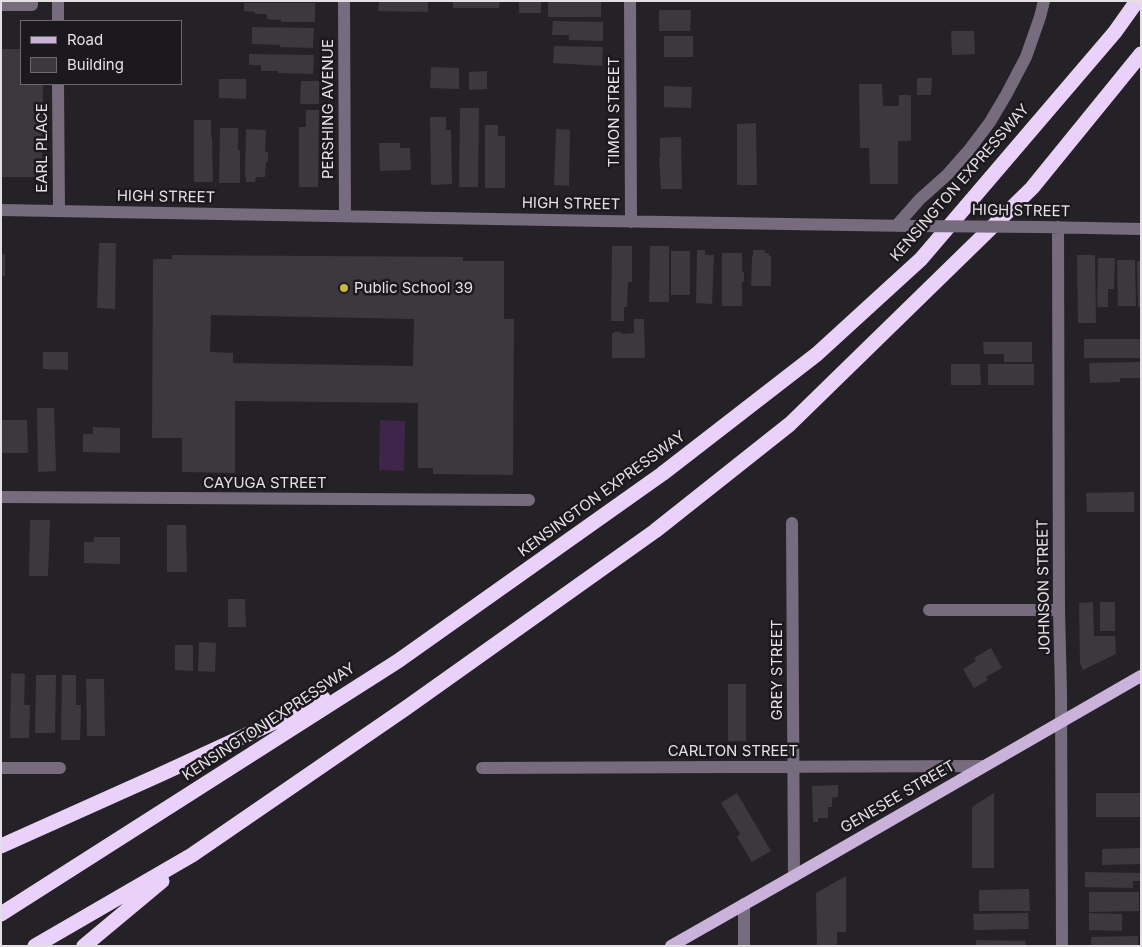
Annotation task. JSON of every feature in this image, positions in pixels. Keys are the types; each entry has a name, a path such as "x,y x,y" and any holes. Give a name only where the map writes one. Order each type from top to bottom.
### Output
{"highway":[{"name":"KENSINGTON EXPRESSWAY","path":"1,914 398,661 662,474 817,354 920,260 1115,32 1137,1"},
{"path":"35,946 192,855 406,708 655,531 790,424 1032,188 1141,54"},
{"path":"1,846 292,714 398,661"},
{"path":"84,946 192,855"}],"main road":[{"name":"GENESEE STREET","path":"670,946 1141,676"}],"street":[{"path":"1,5 32,5 32,1"},
{"path":"58,1 58,20"},
{"name":"PERSHING AVENUE","path":"344,1 345,216"},
{"name":"TIMON STREET","path":"630,1 631,222"},
{"path":"897,225 947,175 990,122 1026,56 1044,1"},
{"name":"EARL PLACE","path":"58,85 58,211"},
{"name":"HIGH STREET","path":"1,210 631,222 1141,228"},
{"name":"JOHNSON STREET","path":"1058,227 1062,946"},
{"name":"CAYUGA STREET","path":"1,497 528,500"},
{"name":"GREY STREET","path":"792,523 794,876"},
{"path":"929,610 1060,610"},
{"name":"CARLTON STREET","path":"482,768 984,766"},
{"path":"1,768 60,768"},
{"path":"744,904 744,946"}],"shaded area":[{"path":"380,420 405,421 404,471 379,470"}],"building":[{"path":"379,1 428,1 428,12 378,11"},
{"path":"453,1 500,1 499,8 453,8"},
{"path":"519,1 541,1 541,13 519,13"},
{"path":"548,1 601,1 601,17 548,17"},
{"path":"244,3 315,3 315,22 281,22 281,20 267,19 267,14 255,14 255,12 244,11"},
{"path":"659,10 691,10 690,31 659,31"},
{"path":"553,21 603,22 603,41 569,40 569,35 552,35"},
{"path":"252,27 314,28 313,48 252,44"},
{"path":"951,31 974,31 975,54 952,55"},
{"path":"664,36 693,36 693,57 664,57"},
{"path":"554,46 603,47 602,66 553,63"},
{"path":"1,49 20,49 20,85 43,85 42,177 1,177"},
{"path":"249,54 314,55 313,74 261,71 261,65 249,65"},
{"path":"431,67 459,68 459,89 430,88"},
{"path":"487,71 487,89 469,90 469,72"},
{"path":"917,78 932,78 931,95 917,95"},
{"path":"219,79 246,79 246,99 219,98"},
{"path":"301,81 319,81 319,104 300,104"},
{"path":"859,84 882,84 883,106 899,106 899,95 911,95 911,141 898,141 898,184 870,184 869,148 860,148"},
{"path":"664,86 692,87 691,108 664,107"},
{"path":"460,108 479,108 478,187 459,187"},
{"path":"306,110 319,110 318,187 299,187 299,127 306,127"},
{"path":"430,117 446,117 446,130 451,130 452,184 431,185"},
{"path":"194,120 211,120 213,182 194,182"},
{"path":"756,123 757,185 737,185 737,124"},
{"path":"485,125 498,125 498,136 505,136 505,188 485,188"},
{"path":"220,128 238,128 240,183 219,183"},
{"path":"246,129 266,130 265,152 268,152 268,162 266,162 265,177 256,177 255,182 246,182 245,177"},
{"path":"556,129 570,130 569,186 554,185"},
{"path":"681,137 682,189 661,189 660,138"},
{"path":"379,143 400,143 400,148 410,148 411,170 380,171"},
{"path":"99,243 116,243 115,309 97,308"},
{"path":"612,246 632,246 632,282 628,282 627,307 624,307 624,321 611,321"},
{"path":"650,246 669,246 669,302 649,302"},
{"path":"697,250 705,250 705,255 714,255 712,304 696,303"},
{"path":"753,250 765,250 765,253 769,253 769,256 771,256 771,286 751,286"},
{"path":"671,251 690,251 690,295 671,295"},
{"path":"722,253 742,253 744,282 742,282 742,306 722,306"},
{"path":"1,254 5,254 5,276 1,276"},
{"path":"172,255 463,257 463,261 504,261 504,319 514,319 513,475 433,474 433,468 418,468 418,403 235,401 235,473 182,472 182,438 152,438 153,259 172,259","holes":["211,315 414,319 413,366 233,363 233,353 210,352"]},
{"path":"1077,255 1095,255 1096,323 1078,323"},
{"path":"1098,258 1115,258 1114,289 1108,289 1108,307 1097,307"},
{"path":"1117,260 1135,260 1136,306 1118,306"},
{"path":"1137,261 1141,261 1141,307 1138,307"},
{"path":"634,319 644,319 645,358 612,358 612,334 615,332 623,334 634,333"},
{"path":"1084,339 1141,339 1141,358 1084,358"},
{"path":"983,342 1032,342 1032,362 1004,362 1004,354 984,354"},
{"path":"43,352 68,352 68,370 43,369"},
{"path":"1140,362 1140,378 1120,378 1120,382 1090,383 1089,363"},
{"path":"951,364 980,364 981,385 951,385"},
{"path":"988,364 1034,364 1034,385 988,385"},
{"path":"37,408 54,408 56,471 38,472"},
{"path":"1,420 27,420 28,453 1,453"},
{"path":"93,427 120,428 120,453 83,452 83,434 93,434"},
{"path":"1134,492 1134,512 1087,512 1086,493"},
{"path":"30,520 50,520 48,576 29,576"},
{"path":"167,525 186,525 187,572 167,572"},
{"path":"94,537 120,537 120,564 84,563 84,542 94,542"},
{"path":"228,599 245,599 246,627 228,627"},
{"path":"1093,602 1094,636 1115,636 1116,654 1083,670 1080,663 1079,603"},
{"path":"1100,602 1115,602 1115,631 1100,631"},
{"path":"199,642 216,643 215,672 198,671"},
{"path":"175,645 193,645 193,671 175,670"},
{"path":"991,648 1002,668 986,677 988,680 974,688 963,669 976,661 974,658"},
{"path":"11,673 25,674 24,705 30,705 29,738 10,738"},
{"path":"36,675 56,675 55,733 35,733"},
{"path":"62,675 76,675 76,705 81,705 80,740 61,740"},
{"path":"86,679 104,679 105,736 87,736"},
{"path":"728,684 746,684 746,741 728,741"},
{"path":"838,785 838,797 832,798 832,807 828,807 828,818 818,818 818,822 813,822 812,786"},
{"path":"737,793 771,851 752,862 737,837 740,834 721,803"},
{"path":"994,793 994,868 972,868 972,807"},
{"path":"1096,793 1141,793 1141,817 1096,817"},
{"path":"1141,848 1141,864 1102,865 1102,849"},
{"path":"1085,872 1141,873 1141,881 1133,881 1133,888 1085,887"},
{"path":"846,876 846,932 837,932 837,946 817,946 816,893"},
{"path":"1029,889 1030,911 979,911 979,890"},
{"path":"1089,892 1139,892 1139,911 1089,912"},
{"path":"1028,913 1029,929 974,930 973,914"},
{"path":"1089,913 1122,914 1122,931 1089,930"},
{"path":"1138,936 1138,946 1091,946 1091,937"},
{"path":"976,940 1026,941 1025,946 976,946"}],"place":[{"name":"Public School 39","path":"344,288"}]}
